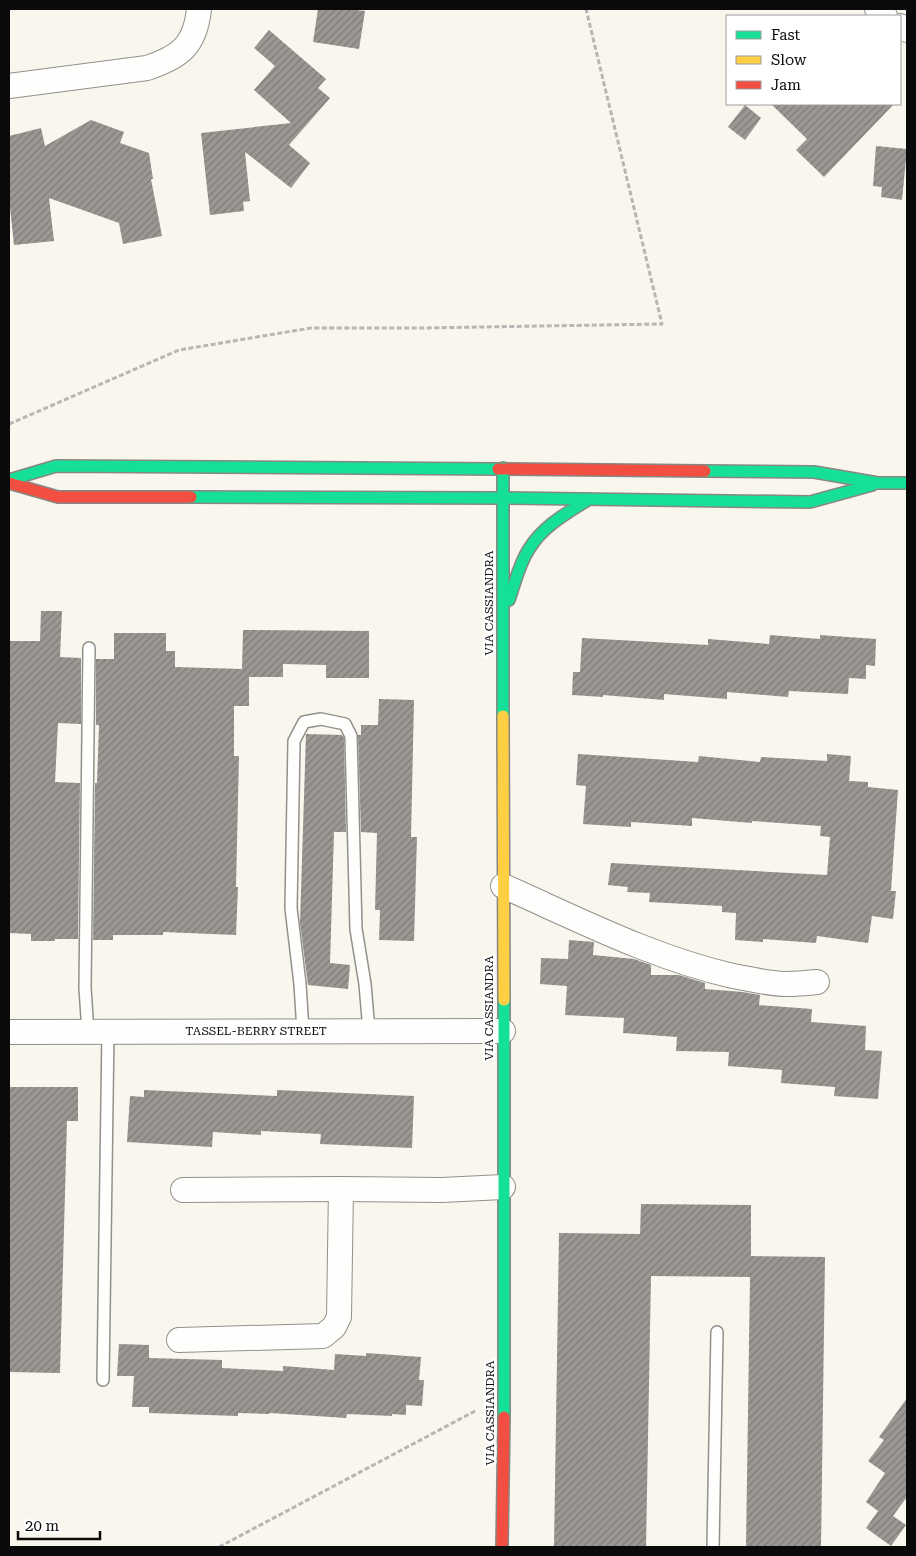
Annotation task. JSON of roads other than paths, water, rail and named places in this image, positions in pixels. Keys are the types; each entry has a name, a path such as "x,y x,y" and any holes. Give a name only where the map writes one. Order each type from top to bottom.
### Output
{"street":[{"path":"9,86 147,68 169,60 182,52 191,38 198,9"},
{"path":"9,482 56,466 503,468 814,472 878,483 907,483"},
{"name":"VIA CASSIANDRA","path":"502,1547 504,1396 503,468"},
{"path":"9,482 58,498 503,498 810,502 878,483"},
{"path":"503,616 520,568 529,549 540,534 554,521 589,499"},
{"path":"503,886 631,943 711,971 785,984 817,982"},
{"name":"TASSEL-BERRY STREET","path":"9,1032 503,1031"},
{"path":"184,1190 442,1190 503,1187"},
{"path":"179,1340 323,1336 334,1326 339,1317 340,1189"}],"lane":[{"path":"89,648 85,988 98,1031 103,1380"},
{"path":"303,1031 300,984 291,908 294,740 304,722 321,719 344,724 351,736 356,928 365,984 369,1031"},
{"path":"713,1547 717,1332"}]}
